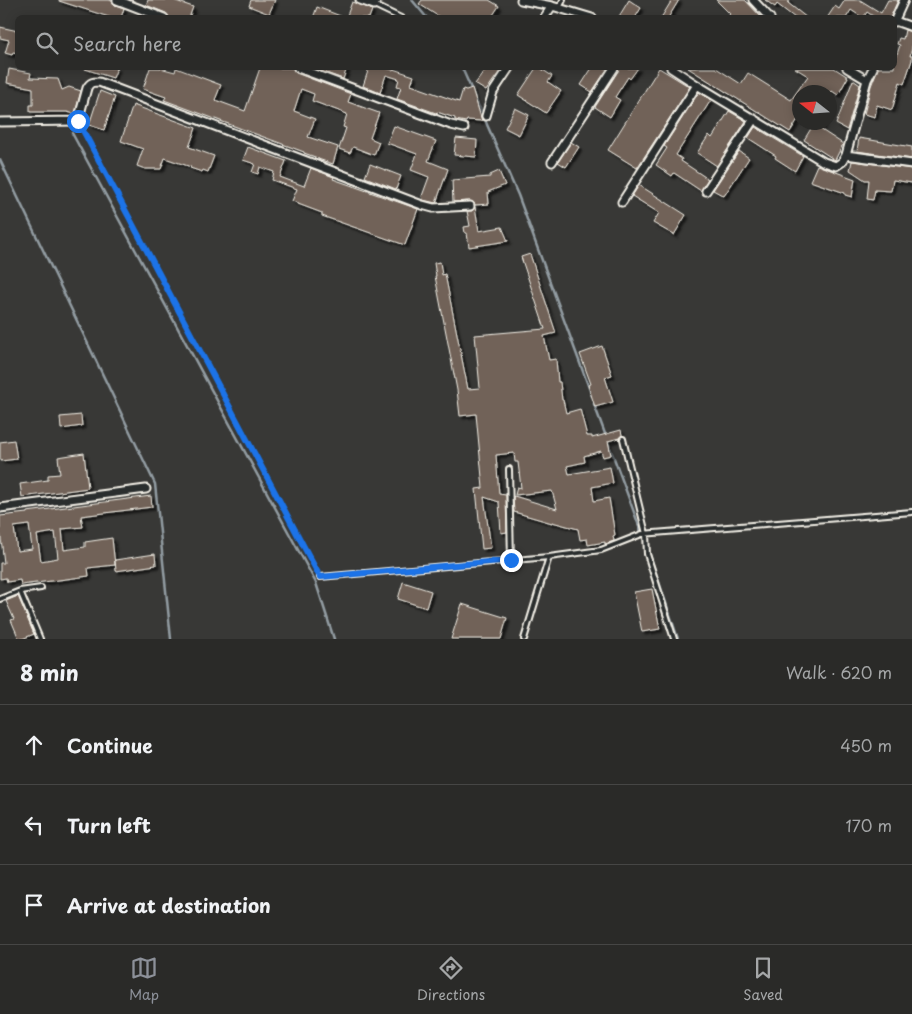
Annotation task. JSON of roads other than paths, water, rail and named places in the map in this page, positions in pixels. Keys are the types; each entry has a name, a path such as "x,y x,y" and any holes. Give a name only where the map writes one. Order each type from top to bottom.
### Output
{"street":[{"path":"117,0 156,15"},
{"path":"360,0 376,3"},
{"path":"521,0 556,7 582,15"},
{"path":"753,0 767,15"},
{"path":"897,16 904,0"},
{"path":"547,15 556,7"},
{"path":"897,22 912,27"},
{"path":"303,70 464,128"},
{"path":"486,116 493,92 508,70"},
{"path":"552,162 613,70"},
{"path":"674,70 827,164 836,166 842,162 846,155 867,80 872,70"},
{"path":"850,70 867,80"},
{"path":"0,122 78,121 89,84 99,82 422,205 433,208 470,206"},
{"path":"622,202 697,85"},
{"path":"706,191 754,119"},
{"path":"846,155 912,164"},
{"path":"0,508 146,489"}],"lane":[{"path":"556,7 563,0"},
{"path":"376,3 396,15"},
{"path":"623,439 646,534 647,554 674,639"},
{"path":"509,470 511,560"},
{"path":"320,577 601,550 642,534 912,512"},
{"path":"524,639 548,556"},
{"path":"0,598 20,591 41,588"},
{"path":"20,591 40,639"}],"waterway":[{"path":"412,0 424,15"},
{"path":"463,70 518,195 592,396"},
{"path":"72,133 316,583 334,639"},
{"path":"0,160 155,484 171,639"},
{"path":"594,404 645,542"},
{"path":"648,549 678,639"}]}
